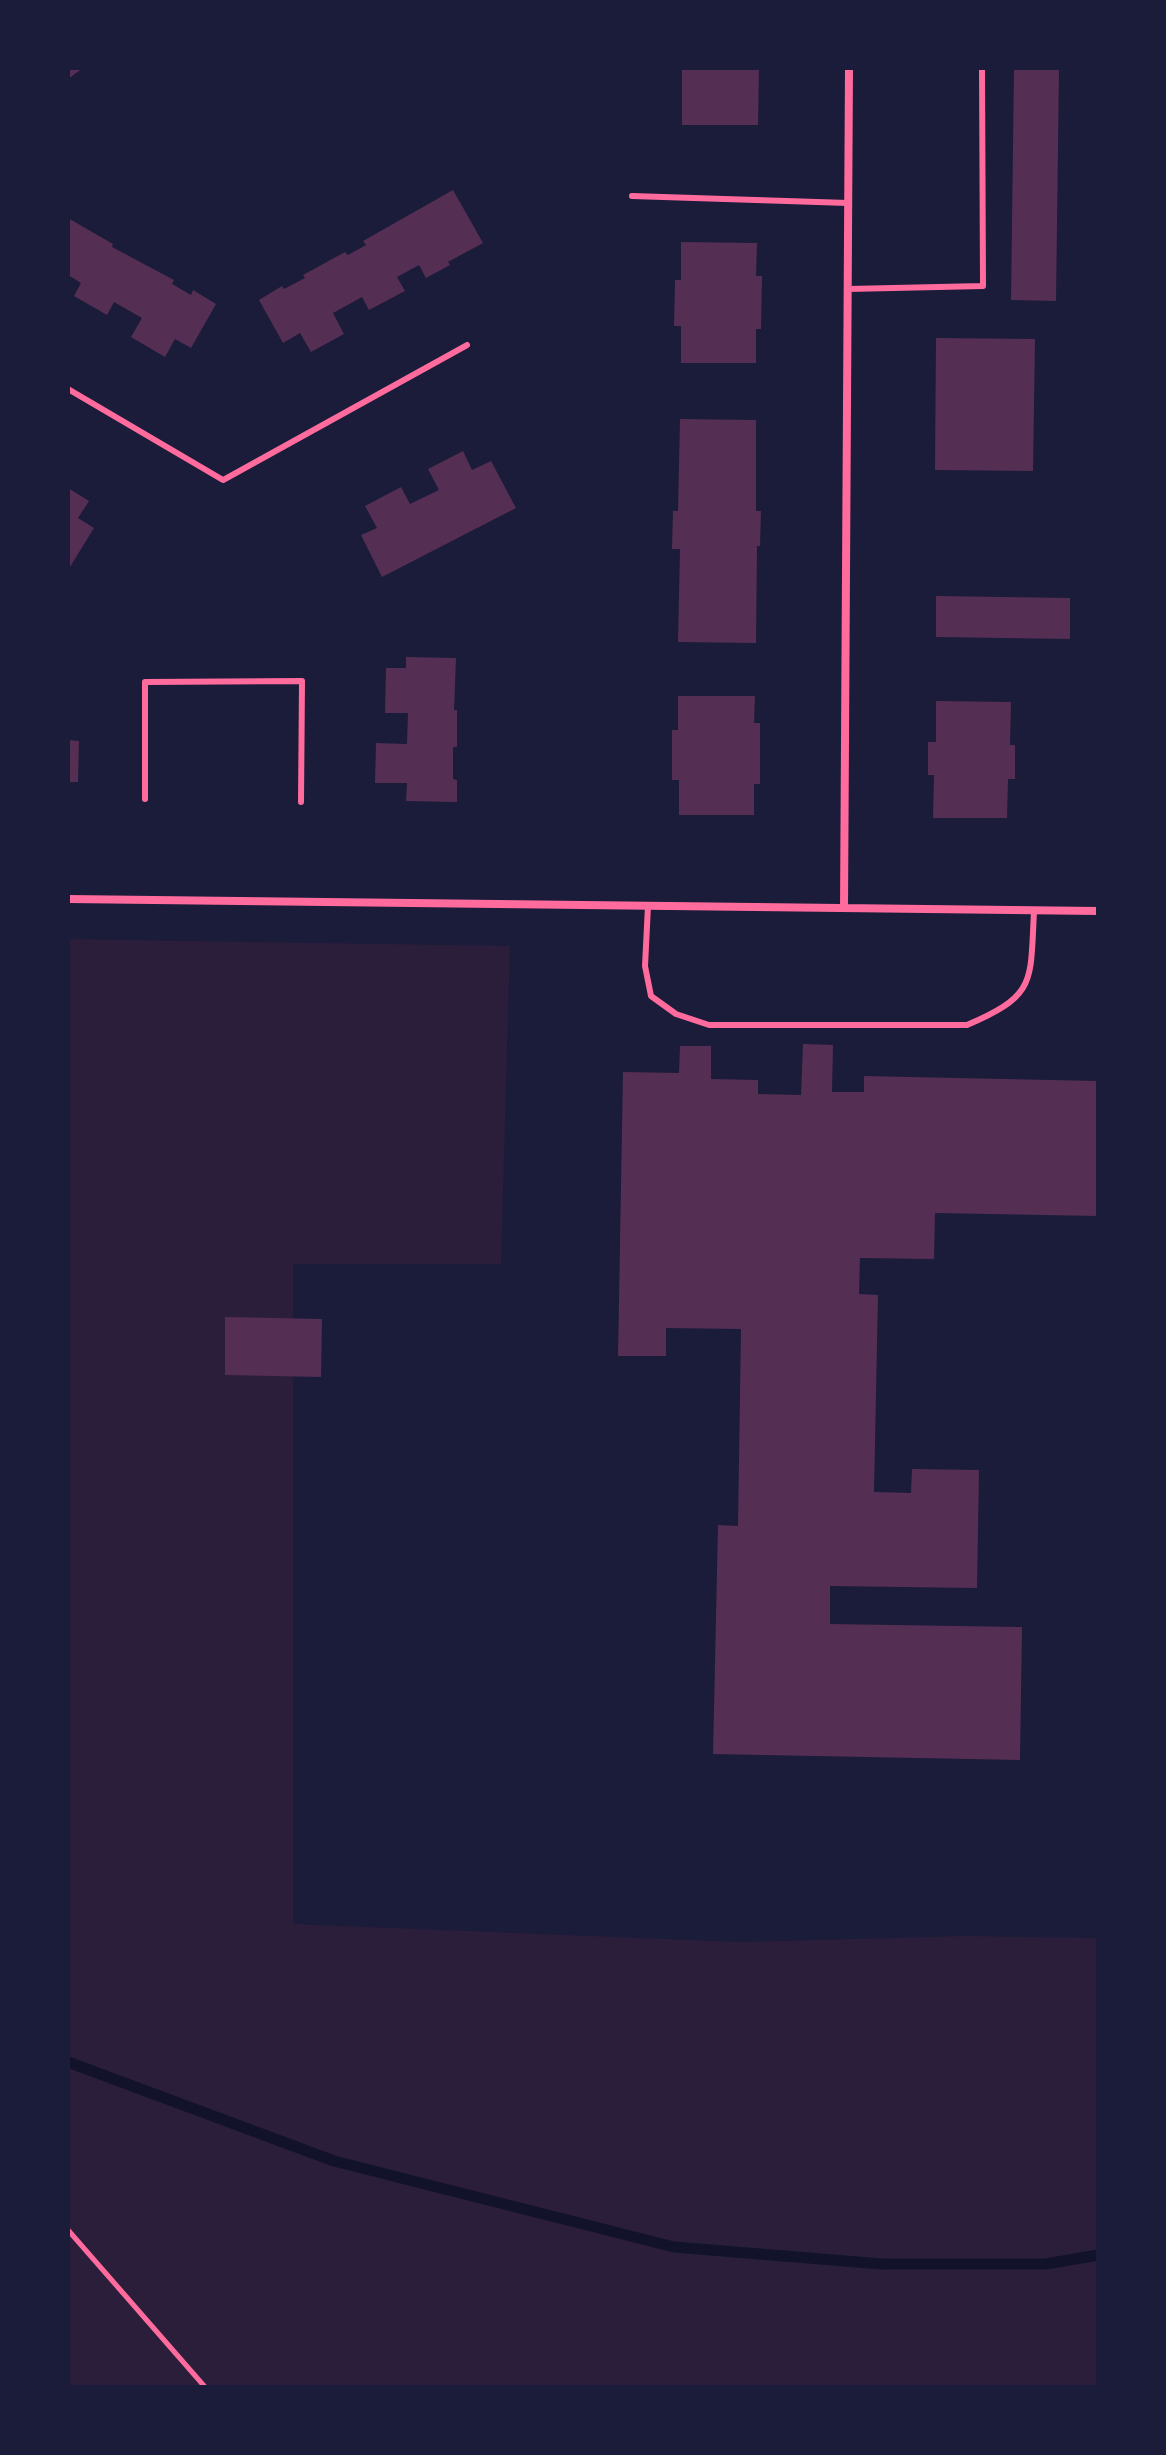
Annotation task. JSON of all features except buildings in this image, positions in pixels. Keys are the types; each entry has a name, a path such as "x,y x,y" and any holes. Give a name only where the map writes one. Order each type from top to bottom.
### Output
{"street":[{"path":"844,908 849,68"},
{"path":"68,899 1098,911"}],"lane":[{"path":"848,289 983,286 982,68"},
{"path":"632,196 848,203"},
{"path":"68,389 223,480 467,345"},
{"path":"145,799 145,682 302,681 301,802"},
{"path":"648,906 645,966 651,996 676,1014 709,1025 967,1025 1002,1010 1025,989 1031,963 1034,912"}],"path":[{"path":"68,2230 205,2387"}],"shaded area":[{"path":"68,939 510,946 501,1264 293,1264 293,1924 740,1942 964,1936 1098,1938 1098,2387 68,2387"}],"waterway":[{"path":"68,2062 334,2161 674,2247 882,2264 1046,2264 1098,2255"}]}
